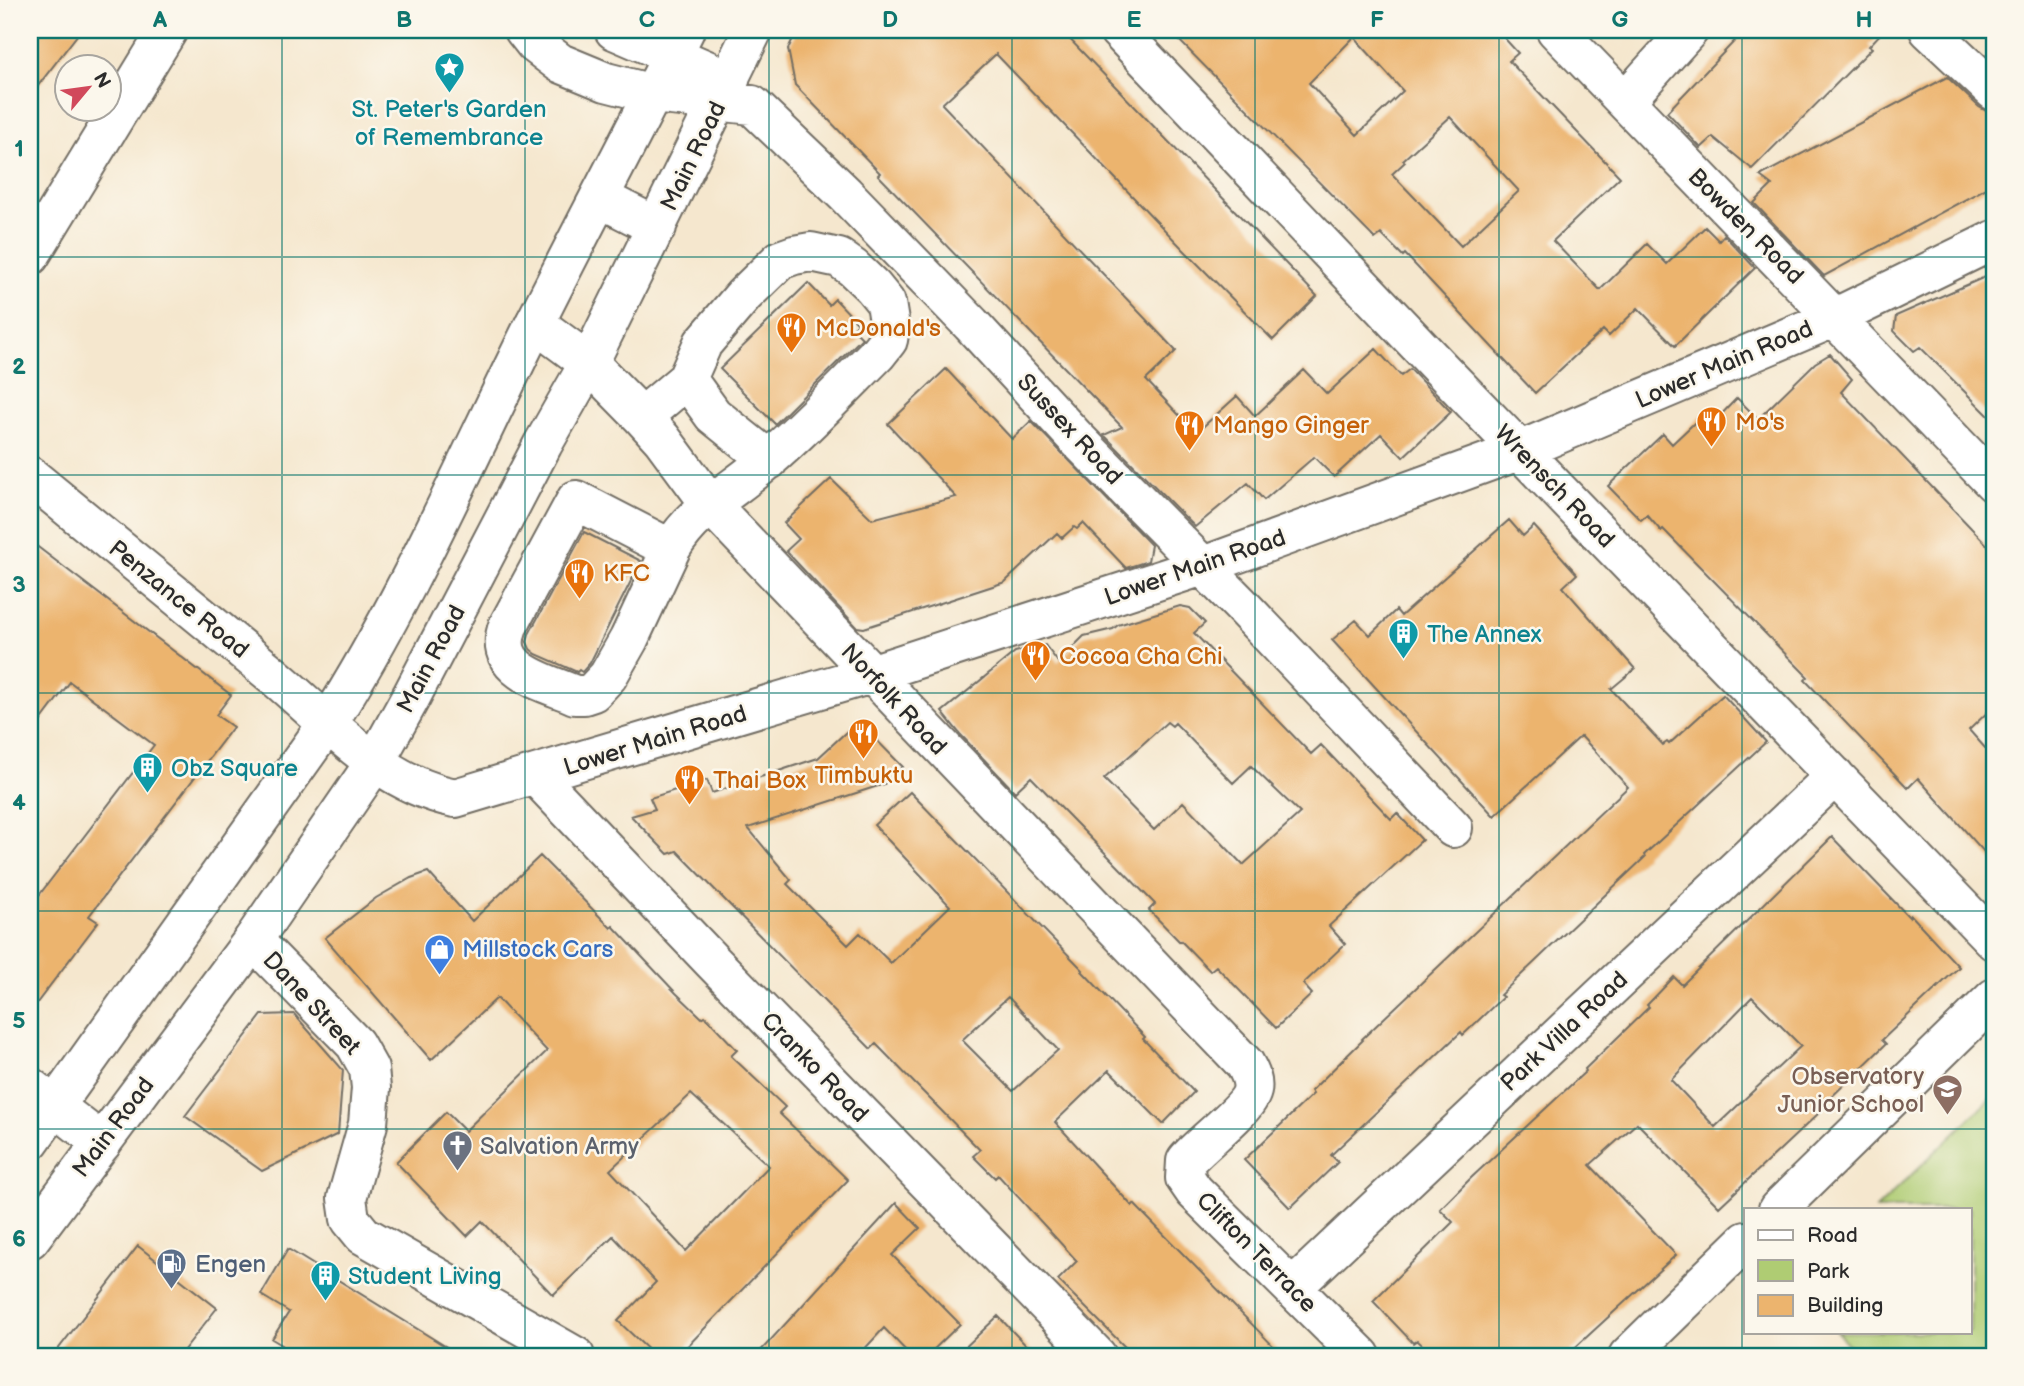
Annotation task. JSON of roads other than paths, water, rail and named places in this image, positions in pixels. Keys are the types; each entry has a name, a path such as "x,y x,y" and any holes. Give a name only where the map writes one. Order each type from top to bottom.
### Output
{"street":[{"path":"30,256 168,30"},
{"name":"Sussex Road","path":"524,30 535,44 560,63 606,82 653,94 724,91 752,105 845,194 971,324 1075,437 1203,566 1453,828"},
{"path":"614,30 678,43 724,91"},
{"name":"Main Road","path":"30,1239 253,940 375,762 543,444 589,363 753,30"},
{"name":"Wrensch Road","path":"1118,30 1994,941"},
{"name":"Bowden Road","path":"1556,30 1994,483"},
{"path":"1625,101 1689,30"},
{"path":"1950,37 1994,91"},
{"path":"30,1141 43,1097 328,723 365,665 678,43"},
{"path":"600,198 657,227"},
{"name":"Lower Main Road","path":"375,762 432,794 455,798 871,674 1203,566 1521,450 1836,317 1994,240"},
{"path":"642,417 687,379 703,343 744,295 780,260 811,252 839,258 863,277 886,303 890,328 888,340 877,354 769,460 710,504 682,529 608,676 593,692 575,695 520,671 508,661 503,648 508,626 576,500 671,549"},
{"name":"Norfolk Road","path":"535,323 589,363 642,417 662,439 710,504 1245,1064 1252,1077"},
{"path":"687,379 713,415 769,460"},
{"name":"Penzance Road","path":"30,476 375,762"},
{"name":"Cranko Road","path":"536,776 712,961 1097,1356"},
{"name":"Park Villa Road","path":"1293,1287 1835,776"},
{"name":"Dane Street","path":"253,940 355,1044 369,1069 372,1088 368,1124 347,1198 351,1219 363,1235 575,1356"},
{"path":"1779,1208 1994,998"},
{"name":"Clifton Terrace","path":"1252,1077 1252,1092 1244,1105 1186,1161 1185,1178 1194,1191 1362,1356"},
{"path":"43,1097 102,1143"},
{"path":"1628,1356 1744,1243"}],"place":[{"name":"St. Peter's Garden of Remembrance","path":"449,94"},
{"name":"McDonald's","path":"792,355"},
{"name":"Mo's","path":"1712,449"},
{"name":"Mango Ginger","path":"1190,452"},
{"name":"KFC","path":"580,600"},
{"name":"The Annex","path":"1404,661"},
{"name":"Cocoa Cha Chi","path":"1036,683"},
{"name":"Timbuktu","path":"864,760"},
{"name":"Obz Square","path":"148,795"},
{"name":"Thai Box","path":"690,807"},
{"name":"Millstock Cars","path":"439,976"},
{"name":"Observatory Junior School","path":"1947,1117"},
{"name":"Salvation Army","path":"457,1173"},
{"name":"Engen","path":"172,1291"},
{"name":"Student Living","path":"325,1303"}]}
